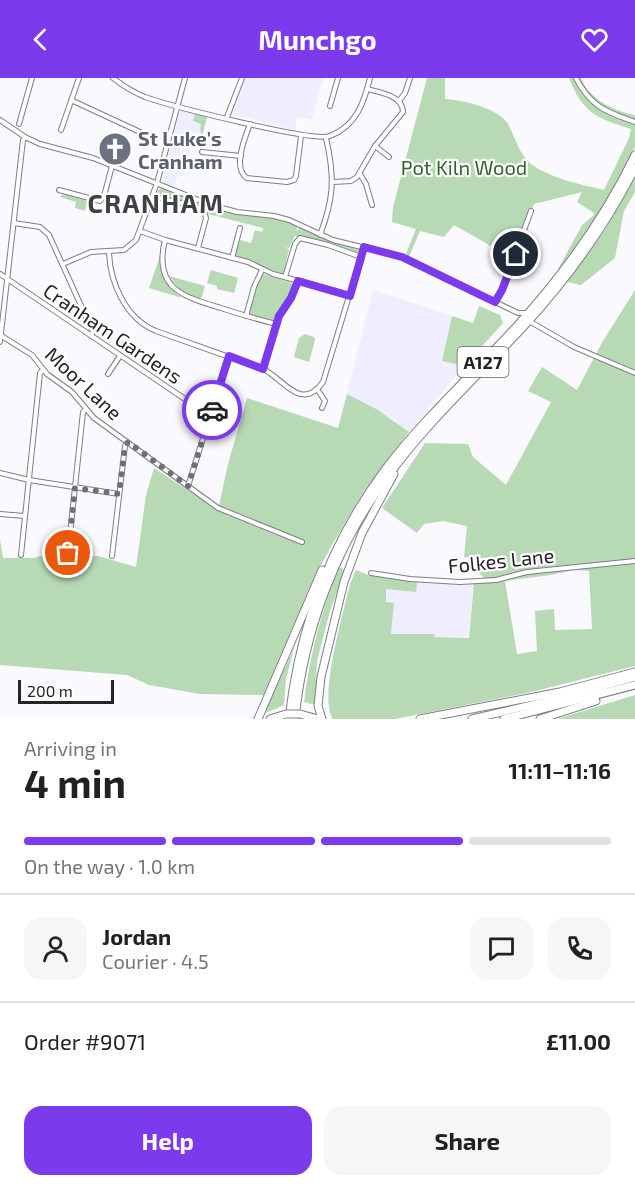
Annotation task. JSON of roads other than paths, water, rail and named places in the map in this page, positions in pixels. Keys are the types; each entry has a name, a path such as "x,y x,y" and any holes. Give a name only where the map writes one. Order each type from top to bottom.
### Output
{"highway":[{"name":"A127","path":"288,716 302,642 322,582 350,524 384,471 415,434 515,328 566,267 610,202 635,155"},
{"name":"A127","path":"297,716 308,644 316,614 333,569 371,500 419,438 530,321 589,247 635,168"},
{"path":"270,719 297,716 320,719 318,706 321,677 349,565 377,502 419,438"},
{"path":"258,719 323,569 347,523 384,471"},
{"path":"420,719 553,693 635,672"},
{"path":"472,719 561,698 635,677"},
{"path":"504,719 635,686"},
{"path":"540,719 585,705 623,689"}],"street":[{"path":"19,124 32,78"},
{"path":"61,130 79,78"},
{"path":"113,78 139,94 178,105 301,136 326,138 343,129 360,110 370,78"},
{"path":"63,264 91,252 121,252 128,249 136,240 157,183 185,78"},
{"path":"227,117 242,78"},
{"path":"330,106 338,78"},
{"path":"399,101 405,93 410,78"},
{"path":"576,78 586,97 598,107 635,122"},
{"path":"333,182 351,181 360,174 375,146 402,115 403,106 399,101 368,89"},
{"path":"71,100 140,132"},
{"path":"0,120 25,137 48,147 82,155 211,205 289,220 320,235 402,257 513,311 524,314 532,308"},
{"path":"250,124 240,169 244,177 290,182 296,176 301,136"},
{"path":"0,342 25,137"},
{"path":"320,235 329,209 333,182 326,138"},
{"path":"375,146 389,157"},
{"path":"202,152 242,156"},
{"path":"59,190 100,201 104,196 112,166"},
{"path":"360,174 366,184 372,205"},
{"path":"153,196 204,211 206,218 198,248"},
{"path":"495,302 502,290 531,211"},
{"path":"14,223 35,226 46,231 93,332 91,336"},
{"path":"232,258 240,228"},
{"path":"140,231 248,262 262,270 350,296"},
{"path":"285,277 295,244 300,238 361,257"},
{"path":"165,240 163,267 167,280 174,288 189,299 276,324"},
{"path":"109,252 111,269 123,302 139,321 156,331 263,369 273,374 295,393 306,394 317,389 323,382 364,247"},
{"path":"246,316 254,287 262,270"},
{"name":"Cranham Gardens","path":"0,274 210,416"},
{"path":"263,369 281,311 294,294 298,281"},
{"path":"513,311 516,319 515,328"},
{"path":"530,321 574,347 635,373"},
{"name":"Moor Lane","path":"0,335 32,355 52,379 72,392 94,418 218,508 302,542"},
{"path":"108,374 120,356"},
{"path":"188,486 229,356"},
{"path":"21,555 40,373 43,369"},
{"path":"317,389 325,401 322,408"},
{"path":"68,553 85,410"},
{"path":"112,556 125,446 128,442"},
{"path":"0,473 29,480 119,494"},
{"path":"0,513 25,516"},
{"name":"Folkes Lane","path":"371,573 421,580 460,582 495,580 527,572 635,561"}],"place":[{"name":"St Luke's Cranham","path":"115,149"}],"district":[{"name":"CRANHAM","path":"156,202"}],"park label":[{"name":"Pot Kiln Wood","path":"464,167"}]}
